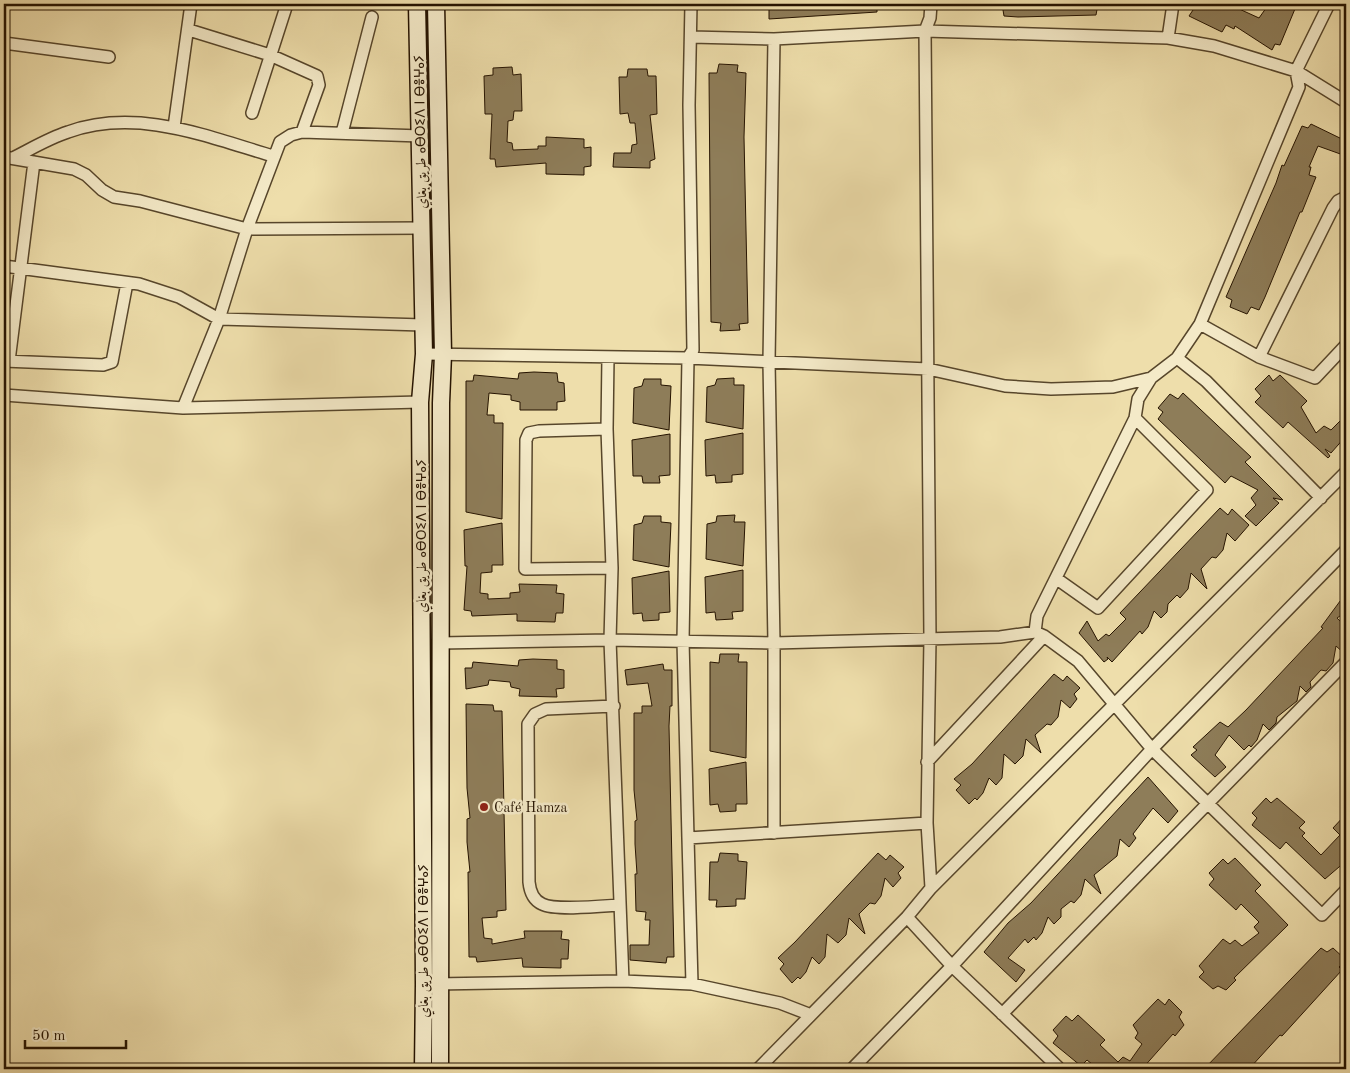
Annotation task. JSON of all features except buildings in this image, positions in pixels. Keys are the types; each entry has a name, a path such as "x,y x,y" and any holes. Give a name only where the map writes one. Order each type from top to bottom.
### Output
{"main road":[{"name":"طريق بغاي ⴰⴱⵔⵉⴷ ⵏ ⴱⴻⵖⴰⵢ","path":"418,4 424,354 420,402 423,1069"},
{"name":"طريق بغاي ⴰⴱⵔⵉⴷ ⵏ ⴱⴻⵖⴰⵢ","path":"436,4 443,354 440,403 440,1069"}],"street":[{"path":"174,127 189,30 191,4"},
{"path":"252,113 287,4"},
{"path":"691,4 689,105 694,350 688,358 683,641 692,984"},
{"path":"931,4 930,18 925,31 930,639 927,823 931,888"},
{"path":"1168,38 1173,4"},
{"path":"927,762 1039,634 1038,616 1135,418 1138,399 1151,378 1177,358 1200,324 1299,87 1296,71 1328,4"},
{"path":"342,133 372,17"},
{"path":"189,30 270,55 314,73 319,77 319,85 302,132"},
{"path":"691,37 774,39 925,31 1168,38 1214,46 1296,71 1346,102"},
{"path":"774,39 769,362 774,643 774,833"},
{"path":"4,43 109,57"},
{"path":"9,157 68,132 131,122 174,127 273,156"},
{"path":"183,408 218,319 246,229 280,142 291,135 302,132 421,136"},
{"path":"9,157 80,171 102,190 114,196 140,200 246,229 422,228"},
{"path":"34,162 22,268 6,361 103,365 112,362 127,283"},
{"path":"1259,357 1333,208 1338,201 1346,197"},
{"path":"4,266 159,289 200,308 218,319 423,325"},
{"path":"1200,324 1259,357 1315,378 1346,345"},
{"path":"424,354 688,358 928,369 1005,386 1051,389 1113,387 1151,378"},
{"path":"608,357 607,429 612,568 610,640 623,981"},
{"path":"1177,358 1206,381 1320,498"},
{"path":"4,394 183,408 420,402"},
{"path":"1057,579 1098,608 1207,490 1135,418"},
{"path":"607,429 529,433 526,440 525,569 612,568"},
{"path":"758,1069 907,917 931,888 1346,472"},
{"path":"852,1069 952,966 1152,749 1346,550"},
{"path":"440,642 610,640 774,643 1039,634 1078,661 1152,749 1322,915 1346,890"},
{"path":"1002,1014 1346,662"},
{"path":"614,706 546,708 535,714 528,724 529,889 536,900 548,906 620,905"},
{"path":"688,838 927,823"},
{"path":"907,917 952,966 1058,1067"},
{"path":"424,984 623,981 692,984 780,1003 811,1015"}],"place":[{"name":"Café Hamza","path":"484,807"}]}
